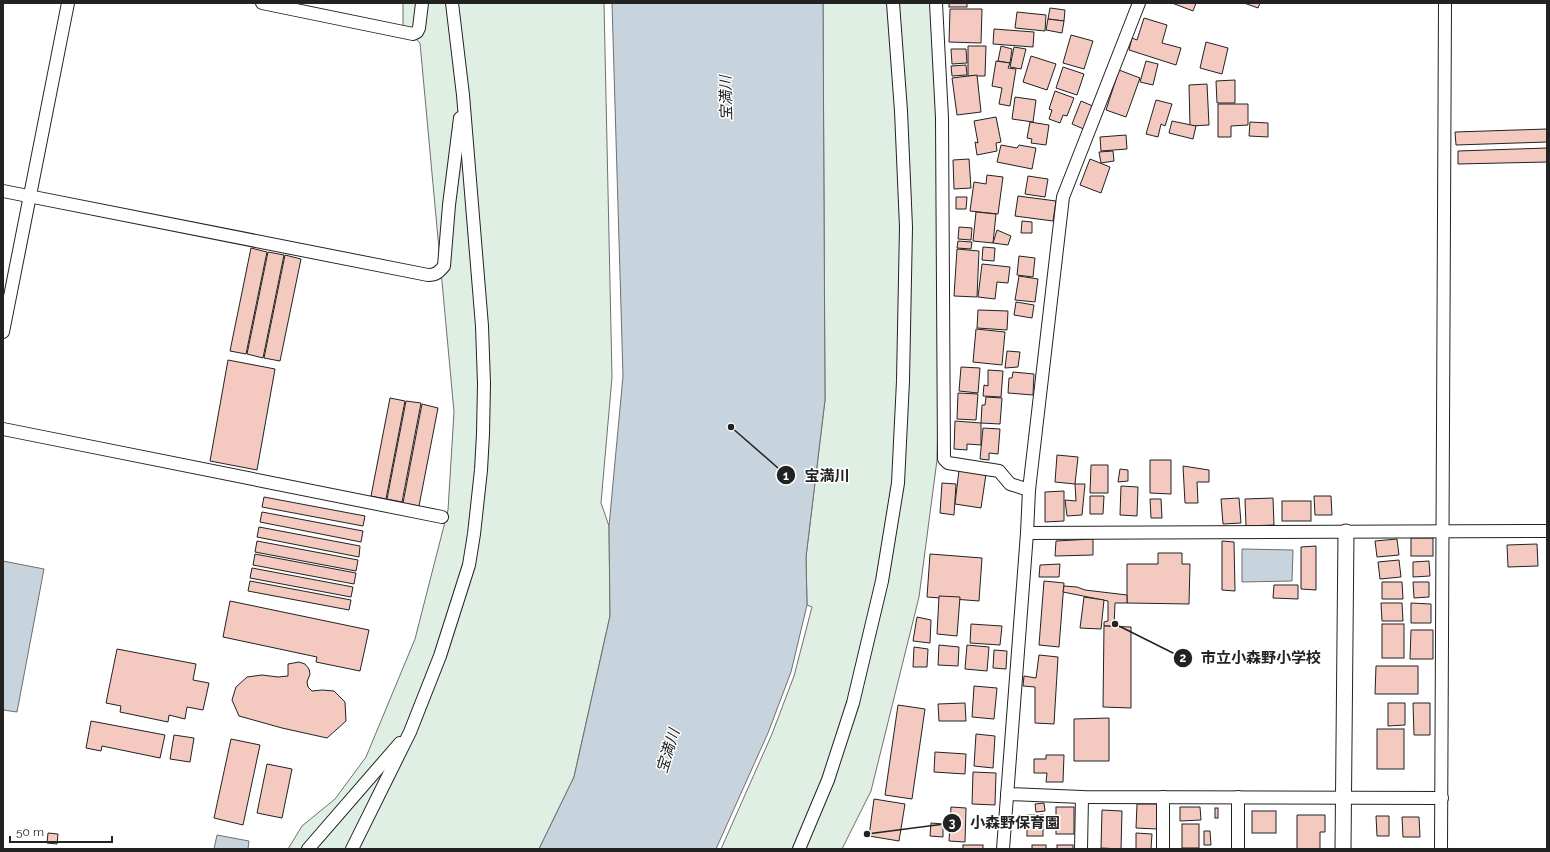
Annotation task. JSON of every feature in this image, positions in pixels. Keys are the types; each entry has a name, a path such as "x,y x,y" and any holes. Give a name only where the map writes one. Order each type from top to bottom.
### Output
{"street":[{"path":"3,332 68,3"},
{"path":"262,3 413,34 417,32 419,28 422,3"},
{"path":"352,849 410,732 440,656 469,565 474,534 481,470 484,384 482,326 463,95 452,3"},
{"path":"798,849 828,780 839,750 852,703 882,581 898,483 903,381 906,227 901,111 893,3"},
{"path":"936,3 942,118 944,459 948,464 999,471 1010,484 1029,490"},
{"path":"1003,849 1029,490 1063,197 1139,3"},
{"path":"1441,849 1445,3"},
{"path":"3,191 434,275 444,266 449,205 463,95"},
{"path":"3,429 442,517"},
{"path":"1027,533 1547,531"},
{"path":"1342,849 1346,532"},
{"path":"308,849 372,773 410,732"},
{"path":"1007,794 1082,797 1442,798"},
{"path":"1081,849 1082,797"},
{"path":"1163,797 1163,849"},
{"path":"1238,797 1238,849"}],"green space":[{"path":"403,3 604,3 612,377 601,503 609,526 610,616 574,777 539,849 288,849 302,826 335,799 366,757 415,639 448,510 454,412 420,43 403,27"},
{"path":"824,3 930,3 935,49 940,320 937,460 919,597 871,791 842,849 721,849 772,734 794,676 812,607 807,605 806,557 825,400"}],"water":[{"path":"612,3 823,3 825,400 806,557 807,605 791,672 768,733 716,849 539,849 574,777 610,616 609,526 623,376"},
{"path":"1242,549 1293,550 1292,581 1242,582"},
{"path":"3,561 44,569 17,712 3,710"},
{"path":"217,835 249,841 248,849 214,849"}],"building":[{"path":"949,3 967,3 967,7 949,7"},
{"path":"1172,3 1196,3 1193,11"},
{"path":"1244,3 1260,3 1258,8"},
{"path":"1050,8 1065,10 1064,21 1048,19"},
{"path":"950,9 982,9 981,43 949,42"},
{"path":"1017,12 1046,15 1045,31 1015,28"},
{"path":"1144,18 1167,25 1162,43 1181,48 1176,65 1129,50 1132,38 1137,40"},
{"path":"1048,19 1064,21 1062,33 1046,30"},
{"path":"994,29 1034,32 1033,47 993,44"},
{"path":"1071,35 1093,41 1084,69 1063,63"},
{"path":"1206,42 1228,48 1222,74 1200,68"},
{"path":"968,46 986,46 985,76 968,76"},
{"path":"1001,46 1012,49 1010,63 998,61"},
{"path":"1014,47 1026,49 1021,69 1010,67"},
{"path":"951,49 966,49 967,63 952,64"},
{"path":"1031,56 1056,64 1047,90 1023,82"},
{"path":"996,61 1010,63 1008,68 1016,69 1010,106 999,104 1002,88 992,86"},
{"path":"1146,61 1158,64 1153,85 1140,82"},
{"path":"966,65 967,75 952,76 951,66"},
{"path":"1063,67 1084,74 1077,95 1056,88"},
{"path":"1119,70 1140,78 1126,117 1106,110"},
{"path":"977,75 981,112 957,115 952,78"},
{"path":"1235,80 1235,103 1217,103 1216,81"},
{"path":"1207,84 1209,125 1190,126 1189,85"},
{"path":"1055,91 1074,98 1067,116 1063,115 1060,123 1049,119 1052,110 1049,109"},
{"path":"1015,97 1036,100 1033,122 1012,119"},
{"path":"1156,100 1172,104 1165,126 1161,124 1158,137 1146,134"},
{"path":"1081,101 1095,107 1086,130 1072,124"},
{"path":"1218,104 1248,104 1248,125 1231,126 1231,137 1218,137"},
{"path":"996,117 1001,142 996,143 997,151 977,155 975,142 978,143 974,121"},
{"path":"1172,121 1196,126 1193,139 1169,133"},
{"path":"1030,122 1049,125 1046,145 1031,143 1032,139 1027,138"},
{"path":"1250,122 1268,123 1268,137 1249,136"},
{"path":"1547,129 1547,142 1456,145 1455,132"},
{"path":"1126,135 1127,149 1101,151 1100,137"},
{"path":"1001,145 1017,148 1019,145 1036,148 1032,169 997,162"},
{"path":"1547,148 1547,162 1458,164 1458,151"},
{"path":"1113,151 1114,161 1101,163 1099,152"},
{"path":"969,159 971,188 954,189 953,160"},
{"path":"1090,159 1110,167 1101,193 1080,185"},
{"path":"987,175 1003,177 998,214 970,211 974,182 986,184"},
{"path":"1028,176 1048,179 1045,197 1025,194"},
{"path":"1018,196 1056,201 1053,221 1015,216"},
{"path":"956,197 967,197 966,209 956,209"},
{"path":"976,212 996,214 993,243 973,241"},
{"path":"1022,221 1032,222 1032,233 1021,233"},
{"path":"959,227 972,228 971,240 958,239"},
{"path":"997,230 1011,236 1008,245 993,243"},
{"path":"958,241 972,242 971,249 957,248"},
{"path":"983,247 995,248 994,261 982,260"},
{"path":"251,248 267,252 246,354 230,351"},
{"path":"957,249 979,251 977,297 954,296"},
{"path":"268,252 284,255 263,358 247,354"},
{"path":"285,255 301,259 280,361 264,358"},
{"path":"1019,256 1035,258 1033,277 1017,275"},
{"path":"982,264 1010,267 1008,283 997,282 995,299 978,297"},
{"path":"1019,276 1038,279 1035,302 1015,300"},
{"path":"1016,302 1034,305 1032,318 1014,315"},
{"path":"978,310 1008,311 1007,330 977,328"},
{"path":"976,329 1005,332 1002,365 973,362"},
{"path":"1007,351 1020,352 1018,367 1005,368"},
{"path":"228,360 275,369 257,470 210,461"},
{"path":"961,367 980,368 978,393 959,391"},
{"path":"988,370 1003,371 1001,397 983,396 984,385 988,386"},
{"path":"1013,372 1034,374 1033,395 1008,393 1009,378 1012,378"},
{"path":"958,393 978,394 976,420 957,419"},
{"path":"986,397 1002,398 1000,424 981,423 982,405 985,405"},
{"path":"390,398 405,401 386,499 371,496"},
{"path":"406,401 421,403 402,502 387,499"},
{"path":"422,404 438,408 419,506 403,503"},
{"path":"955,421 981,423 981,445 967,444 967,450 954,449"},
{"path":"983,428 1000,429 998,454 989,453 989,460 980,459"},
{"path":"1057,455 1078,457 1075,484 1055,482"},
{"path":"1150,460 1171,460 1171,494 1150,493"},
{"path":"1091,465 1108,465 1108,493 1090,493"},
{"path":"1183,466 1209,470 1209,482 1197,482 1198,503 1185,503"},
{"path":"1120,469 1128,470 1128,481 1118,482"},
{"path":"959,470 986,474 981,508 955,504"},
{"path":"942,483 956,484 954,515 940,513"},
{"path":"1075,484 1085,484 1082,515 1067,516 1065,500 1076,501"},
{"path":"1121,486 1138,487 1137,516 1120,515"},
{"path":"1064,491 1064,521 1045,522 1045,492"},
{"path":"1090,496 1104,496 1103,514 1090,514"},
{"path":"1314,496 1331,496 1332,515 1315,515"},
{"path":"264,497 365,516 363,526 262,507"},
{"path":"1239,498 1241,523 1223,524 1221,499"},
{"path":"1273,498 1274,525 1246,526 1245,499"},
{"path":"1150,499 1161,499 1162,518 1151,518"},
{"path":"1282,501 1311,501 1311,521 1282,521"},
{"path":"262,512 363,531 361,542 260,522"},
{"path":"259,527 360,546 359,557 257,537"},
{"path":"1411,538 1433,538 1433,556 1411,556"},
{"path":"1093,539 1093,555 1055,556 1056,541"},
{"path":"1397,539 1399,555 1377,557 1375,541"},
{"path":"257,541 358,560 356,571 255,552"},
{"path":"1222,541 1234,542 1235,591 1222,590"},
{"path":"1537,544 1538,566 1508,567 1507,545"},
{"path":"1316,546 1316,590 1301,589 1301,547"},
{"path":"1158,553 1182,553 1182,564 1190,564 1189,604 1127,603 1127,564 1158,564"},
{"path":"255,554 356,573 354,584 253,565"},
{"path":"930,554 982,558 979,601 927,597"},
{"path":"1399,560 1401,577 1380,579 1378,562"},
{"path":"1429,561 1430,576 1413,577 1413,562"},
{"path":"1060,564 1059,577 1039,577 1040,565"},
{"path":"252,568 353,587 351,597 250,578"},
{"path":"250,581 351,600 349,610 248,591"},
{"path":"1044,581 1064,583 1059,647 1039,645"},
{"path":"1382,582 1402,582 1403,599 1382,599"},
{"path":"1413,582 1429,582 1429,597 1414,598"},
{"path":"1274,585 1298,585 1298,599 1273,598"},
{"path":"1064,586 1127,595 1127,603 1115,603 1114,626 1104,626 1104,622 1108,621 1108,601 1063,592"},
{"path":"939,596 960,597 957,636 937,634"},
{"path":"1084,597 1104,600 1101,629 1080,628"},
{"path":"230,601 369,630 360,671 316,662 317,657 223,637"},
{"path":"1381,603 1402,603 1403,621 1382,621"},
{"path":"1411,603 1431,604 1431,623 1411,623"},
{"path":"917,617 931,620 930,643 913,641"},
{"path":"971,624 1002,626 1000,645 970,643"},
{"path":"1382,624 1404,624 1404,658 1382,658"},
{"path":"1104,626 1131,627 1131,708 1103,707"},
{"path":"1411,630 1433,630 1433,659 1410,659"},
{"path":"939,645 959,647 958,666 938,665"},
{"path":"967,645 989,647 987,671 965,669"},
{"path":"914,647 928,649 927,667 913,667"},
{"path":"117,649 196,664 193,680 209,683 203,710 187,707 185,719 169,715 168,722 120,712 121,706 106,703"},
{"path":"994,650 1007,651 1006,669 993,668"},
{"path":"1039,655 1058,657 1054,724 1035,723 1035,687 1023,686 1024,676 1036,678"},
{"path":"299,662 305,664 309,669 310,674 307,682 308,687 312,691 334,691 345,702 346,721 327,738 282,728 239,716 232,700 236,687 247,677 262,675 278,677 288,676 288,664"},
{"path":"1376,666 1418,666 1418,694 1375,694"},
{"path":"974,686 997,688 994,719 972,717"},
{"path":"965,703 966,721 939,721 938,704"},
{"path":"1388,703 1405,703 1405,725 1388,726"},
{"path":"1413,703 1430,703 1430,735 1414,735"},
{"path":"898,705 925,709 912,799 885,795"},
{"path":"1109,718 1109,761 1074,761 1074,719"},
{"path":"91,721 165,735 160,758 102,746 101,751 86,748"},
{"path":"1377,729 1404,729 1404,769 1377,769"},
{"path":"976,734 995,736 993,768 974,766"},
{"path":"174,735 194,738 190,762 170,759"},
{"path":"231,739 260,745 243,825 214,818"},
{"path":"935,752 966,754 965,774 934,772"},
{"path":"1046,755 1064,755 1063,782 1046,782 1047,773 1034,773 1034,759 1046,759"},
{"path":"267,764 292,769 282,818 257,813"},
{"path":"973,772 996,773 995,805 972,804"},
{"path":"874,799 905,804 899,841 869,836"},
{"path":"1044,803 1045,811 1036,812 1035,804"},
{"path":"1137,804 1157,804 1157,829 1136,828"},
{"path":"951,807 966,808 965,842 949,841"},
{"path":"1056,807 1074,807 1074,834 1056,834"},
{"path":"1180,807 1200,807 1201,820 1180,821"},
{"path":"1215,808 1218,808 1218,818 1215,818"},
{"path":"1102,810 1122,811 1121,849 1101,848"},
{"path":"1252,811 1276,811 1276,833 1252,833"},
{"path":"1027,815 1043,815 1043,836 1027,836"},
{"path":"1297,815 1325,815 1325,832 1320,832 1320,849 1297,849"},
{"path":"1376,816 1389,816 1389,836 1377,836"},
{"path":"1402,817 1419,817 1420,837 1403,837"},
{"path":"931,823 943,824 943,837 930,836"},
{"path":"1182,824 1199,824 1199,848 1182,848"},
{"path":"1204,831 1210,831 1211,845 1204,845"},
{"path":"48,833 58,834 57,844 47,843"},
{"path":"1136,833 1152,834 1151,849 1136,849"},
{"path":"963,845 983,845 983,849 963,849"},
{"path":"1032,845 1046,845 1046,849 1032,849"},
{"path":"1057,845 1073,845 1073,849 1057,849"}],"place":[{"name":"宝満川","path":"731,427"},
{"name":"市立小森野小学校","path":"1115,624"},
{"name":"小森野保育園","path":"867,834"}]}
